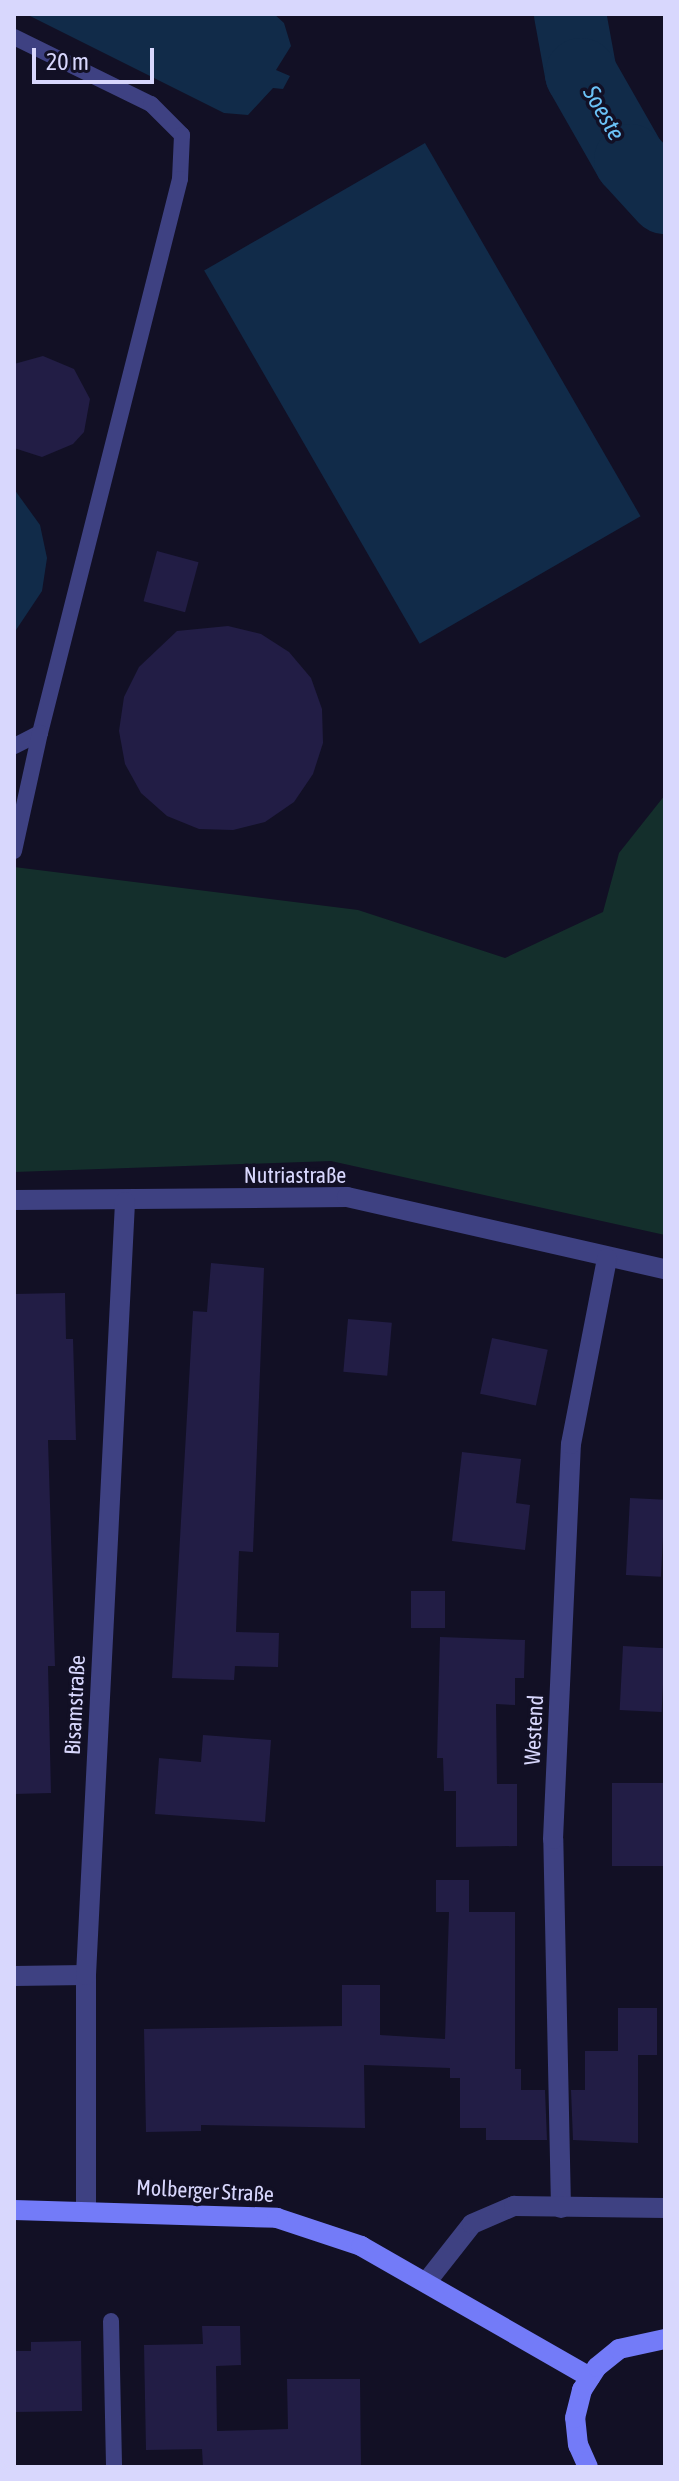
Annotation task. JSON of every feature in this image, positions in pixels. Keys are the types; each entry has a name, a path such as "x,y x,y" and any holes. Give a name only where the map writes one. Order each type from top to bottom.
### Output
{"main road":[{"name":"Molberger Straße","path":"14,2210 277,2218 361,2246 428,2280 590,2377"},
{"path":"588,2467 578,2445 575,2418 590,2377 619,2349 665,2339"}],"street":[{"name":"Nutriastraße","path":"14,1200 125,1202 347,1197 665,1269"},
{"name":"Bisamstraße","path":"86,2210 86,1975 125,1202"},
{"name":"Westend","path":"561,2208 553,1839 571,1444 607,1258"},
{"path":"14,1976 86,1975"},
{"path":"428,2280 472,2224 514,2206 665,2208"}],"lane":[{"path":"14,37 151,104 182,135 180,179 40,733 14,851"},
{"path":"14,746 40,733"},
{"path":"111,2321 114,2467"}],"green space":[{"path":"665,795 665,1235 331,1161 14,1172 14,867 358,910 505,958 603,912 619,853"}],"water":[{"path":"26,14 274,14 284,23 291,46 276,70 290,76 283,89 273,88 248,115 224,113"},
{"path":"425,143 640,516 420,644 204,271"},
{"path":"14,489 40,525 47,558 42,591 14,633"}],"building":[{"path":"43,356 74,369 90,399 84,432 73,444 42,457 14,448 14,364"},
{"path":"157,551 199,562 185,612 144,601"},
{"path":"228,626 261,634 289,652 311,678 322,709 323,743 313,774 294,802 265,822 233,830 199,829 167,816 141,793 125,764 119,731 124,697 139,667 177,631"},
{"path":"211,1263 264,1268 253,1552 239,1551 236,1632 279,1633 278,1667 235,1666 234,1680 172,1678 193,1311 207,1312"},
{"path":"65,1293 66,1339 73,1339 76,1440 48,1440 55,1666 48,1666 51,1793 14,1794 14,1294"},
{"path":"348,1319 392,1323 387,1376 343,1372"},
{"path":"492,1338 548,1350 536,1406 480,1394"},
{"path":"462,1452 521,1459 516,1503 530,1505 525,1550 452,1541"},
{"path":"630,1498 665,1500 661,1577 626,1575"},
{"path":"411,1591 445,1591 445,1628 411,1628"},
{"path":"440,1637 525,1640 524,1678 515,1678 515,1705 496,1704 497,1784 517,1784 517,1846 456,1847 456,1791 444,1791 443,1758 437,1758"},
{"path":"623,1646 665,1648 662,1712 620,1710"},
{"path":"203,1735 271,1740 265,1822 155,1814 159,1758 201,1762"},
{"path":"612,1783 665,1783 665,1866 612,1866"},
{"path":"436,1880 469,1880 469,1912 515,1912 515,2069 521,2069 521,2090 545,2090 547,2140 486,2140 486,2128 460,2128 460,2078 450,2078 450,2068 364,2065 365,2128 201,2125 201,2131 146,2132 144,2029 342,2026 342,1985 380,1985 380,2035 445,2039 449,1912 436,1912"},
{"path":"618,2008 657,2008 657,2055 638,2055 638,2143 573,2140 571,2090 585,2090 585,2051 618,2051"},
{"path":"202,2326 240,2326 241,2365 216,2366 217,2431 288,2429 287,2379 360,2379 361,2467 203,2467 202,2449 146,2450 144,2345 203,2344"},
{"path":"81,2341 82,2411 14,2412 14,2351 31,2351 31,2342"}],"waterway":[{"name":"Soeste","path":"570,14 581,74 630,160 665,198"}]}
